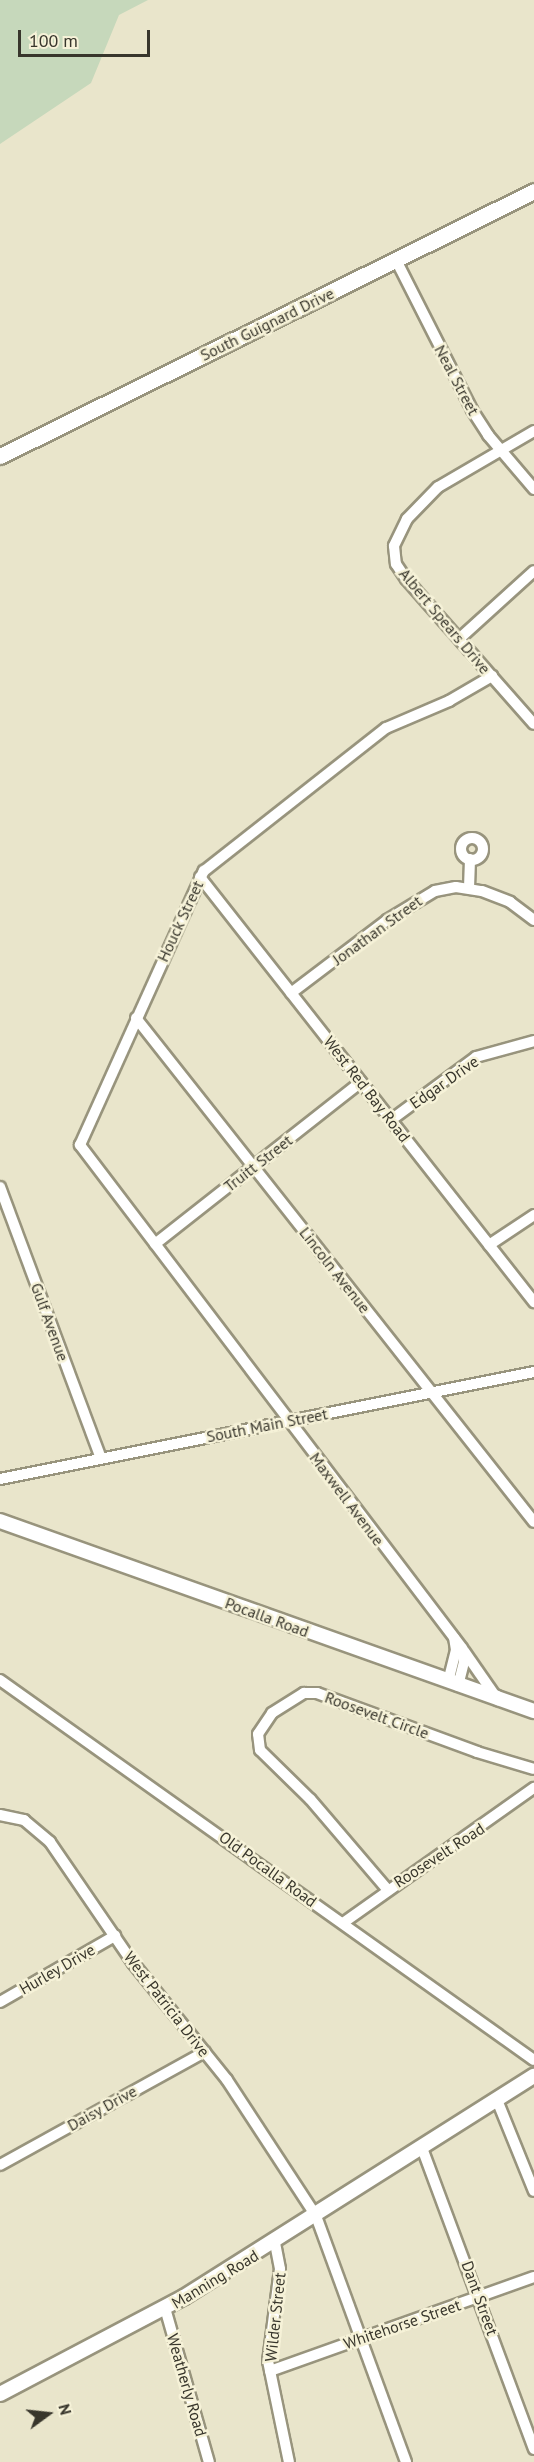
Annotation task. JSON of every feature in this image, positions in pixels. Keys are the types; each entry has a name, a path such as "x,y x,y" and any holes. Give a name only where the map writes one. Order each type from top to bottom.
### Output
{"highway":[{"name":"South Guignard Drive","path":"0,456 534,191"}],"main road":[{"name":"Pocalla Road","path":"0,1521 534,1711"},
{"name":"Manning Road","path":"0,2394 165,2308 275,2243 534,2076"}],"street":[{"name":"Neal Street","path":"396,260 468,402 499,448 534,489"},
{"name":"Albert Spears Drive","path":"534,430 499,448 424,498 401,528 394,546 396,564 406,579 534,724"},
{"path":"459,639 534,571"},
{"name":"Houck Street","path":"155,1244 80,1145 200,877 386,728 449,701 492,676"},
{"path":"469,888 470,859"},
{"name":"West Red Bay Road","path":"200,877 534,1302"},
{"name":"Jonathan Street","path":"291,993 413,901 435,891 469,888 510,902 534,920"},
{"name":"Lincoln Avenue","path":"136,1018 534,1522"},
{"name":"Edgar Drive","path":"391,1120 476,1057 534,1041"},
{"name":"Truitt Street","path":"155,1244 361,1083"},
{"name":"Gulf Avenue","path":"0,1187 101,1458"},
{"path":"489,1245 534,1215"},
{"name":"Maxwell Avenue","path":"155,1244 462,1648 498,1700"},
{"name":"South Main Street","path":"0,1479 534,1372"},
{"path":"453,1684 456,1650 454,1638"},
{"path":"453,1684 464,1662 462,1648"},
{"name":"Old Pocalla Road","path":"0,1680 534,2060"},
{"name":"Roosevelt Circle","path":"387,1889 310,1799 260,1750 258,1734 272,1713 304,1693 317,1693 477,1752 534,1769"},
{"name":"Roosevelt Road","path":"343,1923 387,1889 522,1800 534,1788"},
{"name":"West Patricia Drive","path":"0,1815 24,1820 44,1835 115,1936 205,2052 316,2216 406,2462"},
{"name":"Hurley Drive","path":"0,2002 115,1936"},
{"name":"Daisy Drive","path":"0,2165 205,2052"},
{"path":"496,2100 534,2191"},
{"name":"Dant Street","path":"423,2148 480,2296 534,2449"},
{"name":"Wilder Street","path":"275,2243 280,2269 268,2355 289,2462"},
{"name":"Whitehorse Street","path":"270,2371 534,2277"},
{"name":"Weatherly Road","path":"165,2308 209,2462"}],"green space":[{"path":"0,0 148,0 119,15 91,83 0,144"}]}
